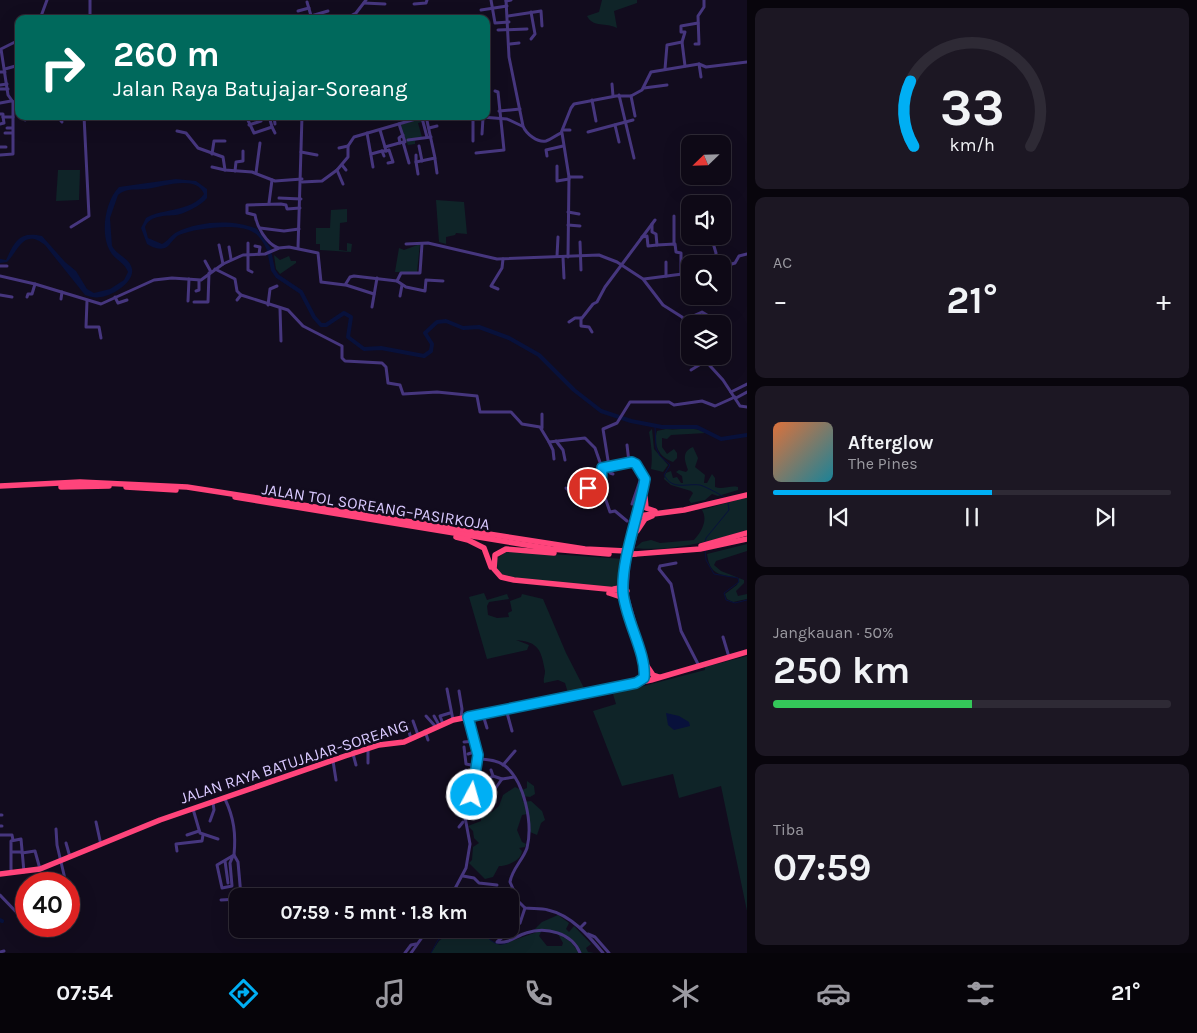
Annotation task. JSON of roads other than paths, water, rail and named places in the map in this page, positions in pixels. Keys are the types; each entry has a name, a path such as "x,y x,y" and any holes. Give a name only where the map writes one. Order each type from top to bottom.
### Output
{"highway":[{"name":"JALAN TOL SOREANG–PASIRKOJA","path":"0,488 80,482 170,485 245,495 576,548 626,553"},
{"name":"JALAN TOL SOREANG–PASIRKOJA","path":"0,488 96,486 175,490 228,496 430,530 586,553 635,553 701,547 747,536"},
{"path":"637,531 645,519 747,493"},
{"path":"645,497 645,506 648,510 662,511"},
{"path":"640,515 720,500"},
{"path":"640,515 669,512"},
{"path":"430,530 481,545 487,552 493,573 502,580 625,592"},
{"path":"586,553 578,555 506,549 495,555 493,566 499,576 508,579 607,591 620,596 626,612"},
{"path":"607,591 618,588 623,581"},
{"name":"JALAN RAYA BATUJAJAR-SOREANG","path":"24,872 40,869 50,862 61,862 193,809 353,753 411,739 425,731 453,720 461,718 470,721 506,709 595,690 649,681 747,652"},
{"path":"645,666 653,675 662,677"},
{"path":"636,683 644,678 645,666"},
{"name":"JALAN RAYA BATUJAJAR-SOREANG","path":"0,874 15,873"}],"street":[{"path":"41,15 47,0"},
{"path":"90,0 90,15"},
{"path":"414,4 426,3 426,0"},
{"path":"491,0 495,23 509,22"},
{"path":"511,0 506,0 509,22 509,57 523,126 527,133 542,141 570,130"},
{"path":"695,44 700,44 698,24 699,15 704,7 704,0"},
{"path":"307,2 311,15"},
{"path":"353,15 365,2 385,4"},
{"path":"481,10 507,6"},
{"path":"298,11 309,8"},
{"path":"508,16 546,10"},
{"path":"321,15 328,11"},
{"path":"541,11 542,26"},
{"path":"531,12 535,34 531,39"},
{"path":"686,66 682,42 685,32 681,32 681,25 698,24"},
{"path":"498,30 528,29"},
{"path":"0,155 13,155 12,101 1,55 2,47 15,42"},
{"path":"665,69 667,45 682,42"},
{"path":"510,44 519,43"},
{"path":"644,88 649,73 699,64 706,67 747,62"},
{"path":"699,64 701,77"},
{"path":"0,72 4,69"},
{"path":"0,85 7,84"},
{"path":"612,84 613,96"},
{"path":"568,257 569,178 562,132 572,106 613,96 631,96 644,88 667,85"},
{"path":"0,89 8,89"},
{"path":"476,153 504,150 499,119 498,91 495,91"},
{"path":"618,96 634,158"},
{"path":"588,132 634,118 631,96"},
{"path":"592,100 596,121"},
{"path":"0,103 12,101"},
{"path":"499,110 520,109"},
{"path":"0,124 4,123 2,116 13,117"},
{"path":"490,118 510,120 523,126"},
{"path":"71,227 89,216 84,120"},
{"path":"247,120 254,133 274,125"},
{"path":"271,120 274,125"},
{"path":"274,120 275,133"},
{"path":"298,248 302,181 302,120"},
{"path":"212,167 256,173 272,180 322,181 342,165 348,156 348,146 354,136 414,120"},
{"path":"423,120 435,158 437,173"},
{"path":"427,120 429,137"},
{"path":"471,120 473,141"},
{"path":"482,134 483,120"},
{"path":"249,125 261,122"},
{"path":"399,124 403,135 399,138 409,163"},
{"path":"615,125 619,142"},
{"path":"429,128 437,126"},
{"path":"7,128 12,128"},
{"path":"380,130 384,151"},
{"path":"177,131 186,133 198,148 224,158 225,170"},
{"path":"5,133 12,133"},
{"path":"367,133 373,167"},
{"path":"408,140 429,137"},
{"path":"212,154 214,141 225,141"},
{"path":"256,173 260,143"},
{"path":"371,154 384,151 402,143"},
{"path":"339,148 348,146"},
{"path":"419,146 422,161"},
{"path":"547,156 546,150 563,146"},
{"path":"0,147 6,147"},
{"path":"384,151 389,150 393,162 388,164"},
{"path":"235,171 236,162 243,161 242,151"},
{"path":"301,154 317,155"},
{"path":"416,155 418,174"},
{"path":"416,162 435,158"},
{"path":"342,165 346,170"},
{"path":"557,166 557,181 582,177"},
{"path":"337,170 343,184"},
{"path":"269,204 272,180"},
{"path":"279,198 301,199"},
{"path":"279,248 274,246 256,224 255,216 247,213 247,205 286,204 287,208 300,208"},
{"path":"568,212 579,214"},
{"path":"674,216 674,244 676,252 681,252 681,255"},
{"path":"592,332 588,327 581,326 581,318 597,302 598,296 620,264 655,220"},
{"path":"652,224 652,232 656,234 657,245"},
{"path":"568,225 580,226"},
{"path":"259,228 284,231 300,229"},
{"path":"641,237 647,236 648,246 674,244"},
{"path":"557,256 558,238"},
{"path":"580,242 582,270"},
{"path":"248,243 248,270 252,272"},
{"path":"406,244 432,243 503,259 599,255 620,264 643,279 663,305 681,318"},
{"path":"397,281 402,272 420,273 422,244"},
{"path":"219,245 223,264"},
{"path":"255,246 260,247 260,254"},
{"path":"229,247 231,259"},
{"path":"0,276 101,304 115,296 158,279 189,279 199,281 231,259 247,254 266,254 279,248 298,248 319,254 320,282 345,285 374,294"},
{"path":"731,265 734,264 739,256 747,254"},
{"path":"563,257 564,278"},
{"path":"498,289 491,286 502,268 503,259"},
{"path":"194,302 208,302 210,273 205,261"},
{"path":"666,262 666,276"},
{"path":"0,266 7,266"},
{"path":"215,269 235,280 237,291 241,295 288,310 303,326 342,346 343,360 379,362 385,365 387,382 400,385 403,394 437,392 475,395 478,398 480,412 511,412 522,424 542,429"},
{"path":"643,279 681,274"},
{"path":"345,285 352,276 397,281 402,285 425,291 426,280 443,281"},
{"path":"372,307 377,278"},
{"path":"188,302 189,279"},
{"path":"196,291 199,290 199,281"},
{"path":"27,297 28,294 32,294 34,284"},
{"path":"400,296 402,285"},
{"path":"268,305 270,289 277,286"},
{"path":"61,299 62,292"},
{"path":"0,295 12,297"},
{"path":"237,300 241,295"},
{"path":"115,296 118,303 127,300"},
{"path":"87,301 86,327 100,327 101,338"},
{"path":"280,308 281,341"},
{"path":"695,315 702,312 706,314"},
{"path":"569,322 575,318 581,318"},
{"path":"691,370 699,365"},
{"path":"707,365 723,380 740,406 747,407"},
{"path":"731,392 747,384"},
{"path":"613,474 610,473 603,429 620,420 631,402 669,402 674,405 702,401 716,406 747,392"},
{"path":"542,414 542,429 554,451 554,459"},
{"path":"549,442 585,438 595,448 602,468 601,486 610,512 615,511 627,521"},
{"path":"556,441 564,450 565,460"},
{"path":"627,445 629,462"},
{"path":"602,468 629,462 635,463 645,479 645,497 623,581 649,681"},
{"path":"632,504 642,475"},
{"path":"645,479 625,592 626,612 645,666"},
{"path":"577,482 582,491"},
{"path":"566,488 574,495 601,486"},
{"path":"676,563 660,566 659,569 670,584 681,631 700,666"},
{"path":"723,637 729,657"},
{"path":"447,689 450,713 453,720"},
{"path":"459,691 462,709 461,718"},
{"path":"506,709 512,732"},
{"path":"439,725 440,716 450,713"},
{"path":"426,716 439,725"},
{"path":"434,716 439,725"},
{"path":"484,717 487,728"},
{"path":"413,721 418,735"},
{"path":"459,827 463,824 473,794 478,758 476,741 470,721"},
{"path":"407,724 411,739"},
{"path":"425,731 428,740"},
{"path":"464,742 476,741"},
{"path":"368,763 369,748"},
{"path":"464,748 466,764 476,766"},
{"path":"468,754 477,751"},
{"path":"503,765 516,751"},
{"path":"353,753 356,765"},
{"path":"478,758 492,760 503,765 514,777 528,817 528,842 525,853 514,870 510,882 520,904 525,908 550,910 585,932 603,953"},
{"path":"333,760 336,780"},
{"path":"466,770 464,778 475,780"},
{"path":"491,770 493,776"},
{"path":"486,780 493,776 502,779 514,777"},
{"path":"465,789 487,800 502,779"},
{"path":"225,799 235,825 234,855 230,863 232,886 222,888 217,865 234,855"},
{"path":"210,821 214,811 213,803"},
{"path":"193,809 199,830 203,835 218,840"},
{"path":"456,888 463,876 470,844 465,814"},
{"path":"96,822 101,845"},
{"path":"56,829 63,872"},
{"path":"187,834 199,830"},
{"path":"0,835 12,835 13,840"},
{"path":"177,851 176,844 202,841 203,835"},
{"path":"11,873 12,852 10,841 13,840"},
{"path":"13,840 21,840 24,872"},
{"path":"66,843 70,858"},
{"path":"12,852 35,851 40,869"},
{"path":"234,855 238,862 240,888"},
{"path":"225,861 228,883"},
{"path":"463,876 474,878 479,882 498,885"},
{"path":"0,895 15,911"},
{"path":"220,900 229,900"},
{"path":"525,908 520,923 497,942 509,941 528,932 548,931 566,936 580,953"},
{"path":"580,928 585,923"},
{"path":"585,932 594,936 609,953"},
{"path":"411,953 421,938"},
{"path":"405,953 411,945 416,944"},
{"path":"0,952 4,951"}],"waterway":[{"path":"269,250 273,270 277,276 301,292 314,317 321,325 326,325 344,313 351,317 348,337 364,349 381,348 424,356 431,351 432,344 425,333 437,322 446,321 463,328 479,327 509,338 539,355 574,390 601,411 631,421 662,427 697,427 721,439 747,435"},
{"path":"655,426 656,448 660,456 670,465 664,475 668,480 676,485 700,485 725,498"},
{"path":"705,543 706,538 729,510 728,503"},
{"path":"705,550 706,560 714,574 738,578 739,582 724,593 726,600 735,603 747,600"},
{"path":"431,953 441,938"},
{"path":"489,938 498,944 509,942"}]}
